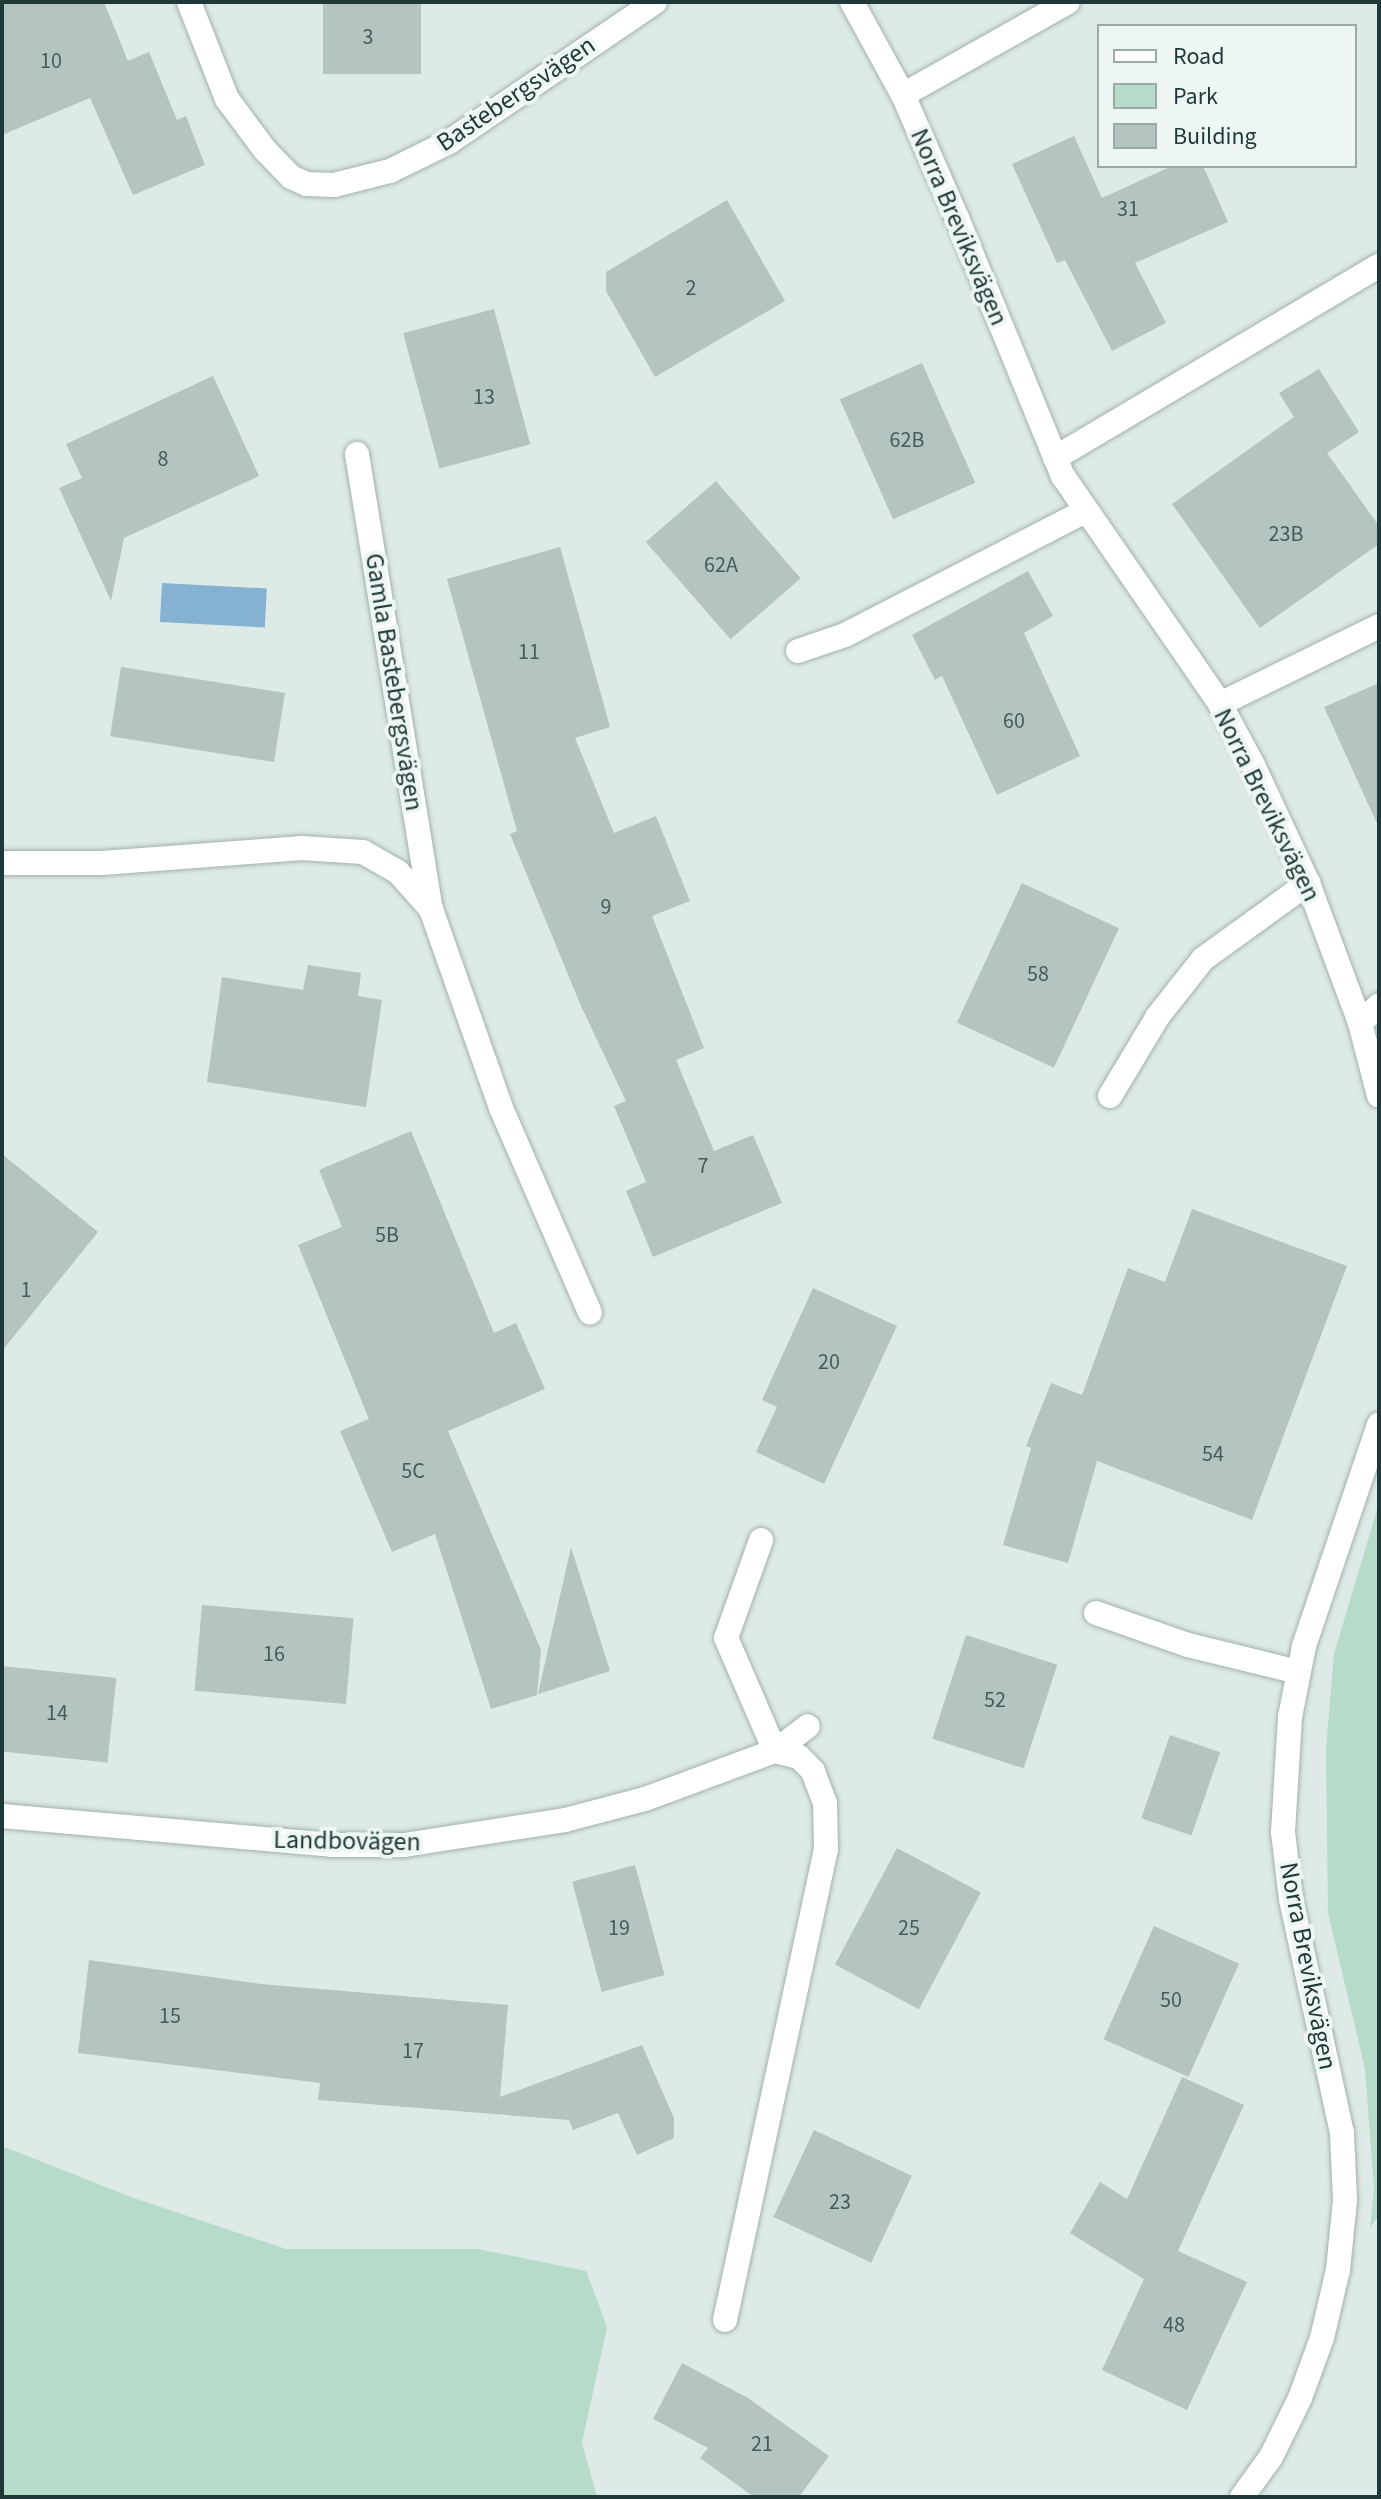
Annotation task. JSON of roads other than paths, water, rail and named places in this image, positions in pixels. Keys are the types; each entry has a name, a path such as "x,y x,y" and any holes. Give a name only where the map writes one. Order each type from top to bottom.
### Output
{"street":[{"name":"Bastebergsvägen","path":"189,2 227,99 265,150 291,177 307,184 334,185 390,171 449,142 655,2"},
{"name":"Norra Breviksvägen","path":"852,2 903,95 1055,458 1083,512 1220,704 1308,883 1360,1023 1379,1096"},
{"path":"903,95 1068,2"},
{"path":"1055,458 1379,266"},
{"name":"Gamla Bastebergsvägen","path":"357,454 431,909 501,1108 590,1313"},
{"path":"798,651 845,635 1083,512"},
{"path":"1220,704 1379,626"},
{"name":"Gamla Bastebergsvägen","path":"2,863 102,863 302,848 363,852 398,872 431,909"},
{"path":"1110,1096 1158,1016 1203,959 1308,883"},
{"path":"1360,1023 1379,1005"},
{"name":"Norra Breviksvägen","path":"1242,2497 1271,2457 1322,2338 1338,2270 1345,2200 1342,2133 1291,1899 1283,1832 1290,1717 1298,1672 1331,1559 1379,1424"},
{"path":"725,2320 826,1850 825,1803 813,1771 799,1757 775,1751 726,1638 761,1540"},
{"path":"1096,1613 1202,1649 1298,1672"},
{"name":"Landbovägen","path":"2,1816 332,1845 404,1845 565,1820 645,1799 775,1751 808,1726"}],"water":[{"path":"162,583 267,588 265,627 160,622"}]}
